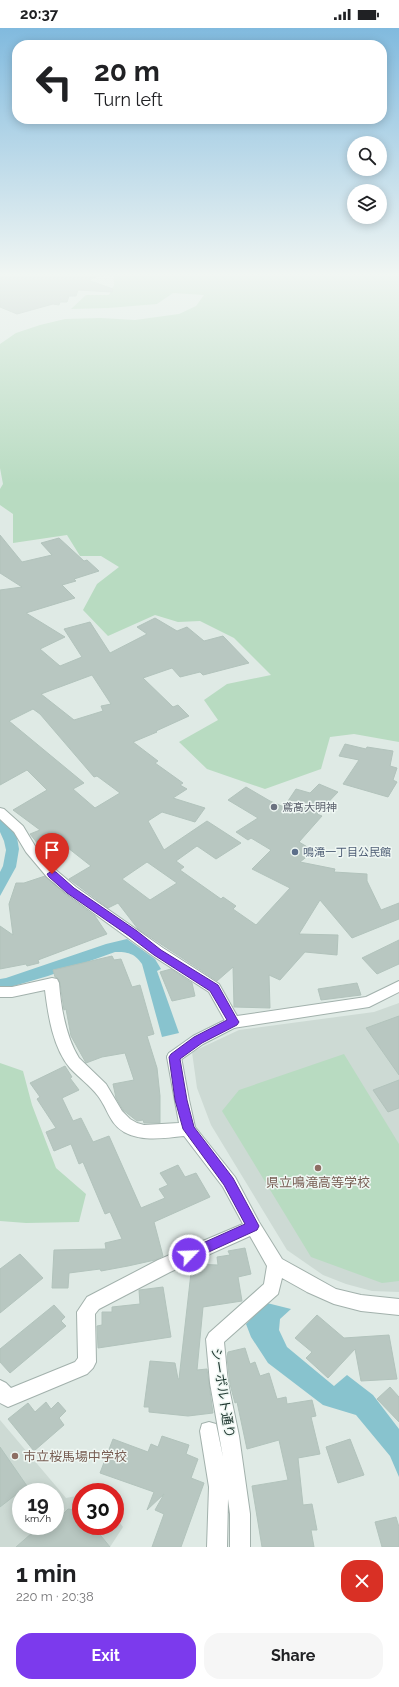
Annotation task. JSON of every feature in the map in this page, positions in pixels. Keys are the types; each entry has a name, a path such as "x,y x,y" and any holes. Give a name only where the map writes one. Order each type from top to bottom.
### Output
{"street":[{"path":"1,815 19,829 30,849 52,874 71,890 158,952 214,988 233,1022"},
{"path":"0,992 12,992 52,983 52,993 56,1014 69,1053 73,1061 104,1092 116,1118 132,1129 148,1132 188,1129"},
{"path":"399,986 369,1002 233,1022 198,1040 174,1057 181,1100 188,1129 229,1182 276,1265 312,1286 334,1296 361,1303 399,1307"},
{"path":"0,1389 8,1398 81,1368 87,1362 86,1312 92,1303 164,1266 253,1226"},
{"name":"シーボルト通り","path":"240,1547 239,1506 230,1436 219,1383 215,1339 272,1288 276,1265"},
{"path":"209,1431 219,1487 217,1547"}],"shaded area":[{"name":"県立鳴滝高等学校","path":"399,1003 399,1292 372,1291 346,1284 323,1275 287,1250 211,1125 197,1088 192,1052 239,1030 374,1012"},
{"name":"市立桜馬場中学校","path":"0,1420 53,1483 12,1483 12,1535 64,1535 64,1496 66,1498 72,1497 72,1535 118,1535 110,1547 0,1547"}],"green space":[{"path":"0,344 399,344 399,742 354,734 330,737 321,769 265,789 207,769 179,742 218,720 204,700 227,684 271,675 234,638 200,621 178,622 155,615 108,636 83,610 97,584 119,567 101,556 80,556 67,535 13,543 13,514 0,505 0,489 3,484 0,468"},
{"name":"県立鳴滝高等学校","path":"344,1054 399,1144 399,1281 382,1283 311,1257 222,1111 239,1090"},
{"path":"0,1063 23,1071 32,1105 56,1168 86,1194 79,1222 26,1223 0,1221"}],"water":[{"path":"0,817 16,832 19,849 16,867 0,896 0,872 3,866 6,850 0,832"},
{"path":"127,939 155,959 161,969 157,971 179,1033 162,1037 142,964 133,955 124,952 115,952 48,976 0,990 0,979 106,944"},
{"path":"267,1303 291,1309 280,1319 279,1330 287,1347 334,1386 347,1375 373,1395 399,1429 399,1477 390,1456 356,1415 323,1405 268,1363 251,1337 246,1324"}],"building":[{"path":"0,535 22,562 52,555 41,543 59,538 84,561 87,560 99,571 74,579 76,581 62,585 75,598 26,613 65,637 40,649 60,666 82,657 64,629 90,622 110,653 147,634 137,627 155,618 177,631 187,627 204,641 223,636 249,663 203,675 200,672 180,677 172,668 143,678 173,707 178,705 189,716 133,742 158,761 155,763 183,783 180,785 187,789 173,798 205,808 195,822 162,812 148,821 164,850 207,821 241,843 216,859 197,846 176,861 184,867 180,870 221,899 223,897 236,906 233,909 256,925 290,888 252,869 271,850 251,838 248,840 236,832 258,818 228,800 246,787 270,801 284,807 296,789 310,793 319,784 338,792 317,814 322,816 299,842 314,851 300,862 335,869 334,872 367,874 367,881 381,910 399,903 399,919 352,938 320,900 299,934 338,935 337,955 305,952 280,980 269,975 270,1008 234,1007 233,967 217,981 138,929 118,903 108,908 69,879 91,866 54,837 38,844 30,834 40,830 13,810 47,790 27,770 0,785 0,590 22,587 0,573","holes":["92,675 111,704 101,706 103,711 74,720 41,694","33,709 40,714 94,777 97,776 120,793 95,808 73,789 84,783 9,721","147,862 177,883 150,900 122,879"]},
{"path":"345,744 366,749 367,747 393,751 390,766 397,768 393,780 397,782 388,797 343,784 359,760 339,756"},
{"path":"45,876 65,894 95,916 107,934 38,960 39,963 0,969 0,926 13,935 9,904 16,883 24,883"},
{"path":"399,940 399,964 377,974 362,958"},
{"path":"112,956 114,960 121,959 132,987 140,985 154,1034 147,1036 157,1068 160,1096 160,1123 144,1123 143,1120 137,1121 123,1110 116,1098 113,1084 134,1080 125,1053 102,1057 86,1063 71,1036 66,1009 64,1010 60,983 58,978 55,977 53,970"},
{"path":"171,969 192,983 195,996 172,1001 160,972"},
{"path":"357,983 361,995 321,1000 318,989"},
{"path":"399,1016 399,1075 366,1028"},
{"path":"65,1066 72,1077 70,1078 79,1090 62,1098 73,1121 81,1118 93,1142 109,1136 141,1208 165,1198 159,1189 168,1185 160,1173 178,1165 185,1177 196,1173 210,1197 154,1222 163,1256 155,1260 101,1271 100,1269 69,1273 68,1288 52,1288 54,1250 106,1249 105,1243 122,1239 110,1212 105,1214 83,1162 79,1164 71,1144 54,1151 46,1132 56,1128 37,1099 40,1097 30,1083"},
{"path":"399,1080 399,1108 388,1112 373,1090"},
{"path":"245,1248 251,1274 238,1277 242,1301 203,1307 197,1370 207,1369 213,1413 188,1416 149,1412 149,1407 144,1407 150,1361 175,1363 179,1379 192,1264 218,1265 217,1257 230,1255 228,1251"},
{"path":"20,1254 43,1278 0,1313 0,1269"},
{"path":"163,1287 171,1337 98,1348 97,1326 102,1325 102,1312 112,1312 112,1307 140,1304 139,1290"},
{"path":"54,1305 65,1317 61,1321 66,1326 10,1373 0,1362 0,1349"},
{"path":"317,1315 344,1338 389,1335 397,1379 361,1381 355,1349 328,1378 306,1358 312,1352 295,1338"},
{"path":"245,1348 250,1364 255,1362 260,1376 269,1373 277,1399 286,1397 287,1404 312,1400 316,1416 311,1417 320,1454 298,1458 303,1505 312,1504 317,1530 311,1530 314,1547 262,1547 252,1486 288,1480 279,1440 247,1449 237,1402 235,1403 230,1384 227,1357 228,1352"},
{"path":"390,1387 399,1397 399,1422 377,1399"},
{"path":"46,1402 51,1409 58,1402 66,1411 59,1418 64,1425 34,1451 8,1419 28,1403 35,1412"},
{"path":"162,1436 189,1445 186,1454 198,1459 191,1478 204,1483 181,1547 152,1547 164,1514 155,1510 164,1494 147,1510 154,1492 100,1473 113,1439 148,1452 151,1444 158,1447"},
{"path":"350,1439 364,1475 338,1483 326,1447"},
{"path":"0,1447 25,1483 12,1483 12,1498 0,1507"},
{"path":"68,1509 72,1510 72,1535 100,1535 110,1547 16,1547 30,1535 64,1535 64,1513"},
{"path":"396,1517 399,1527 399,1547 382,1547 375,1522"}],"place":[{"name":"鳶髙大明神","path":"274,807"},
{"name":"鳴滝一丁目公民館","path":"295,852"},
{"name":"県立鳴滝高等学校","path":"318,1168"},
{"name":"市立桜馬場中学校","path":"15,1456"}],"route":[{"path":"52,874 94,907 158,952 214,988 233,1022 198,1040 174,1057 181,1100 188,1129 229,1182 253,1226 189,1255"}]}
